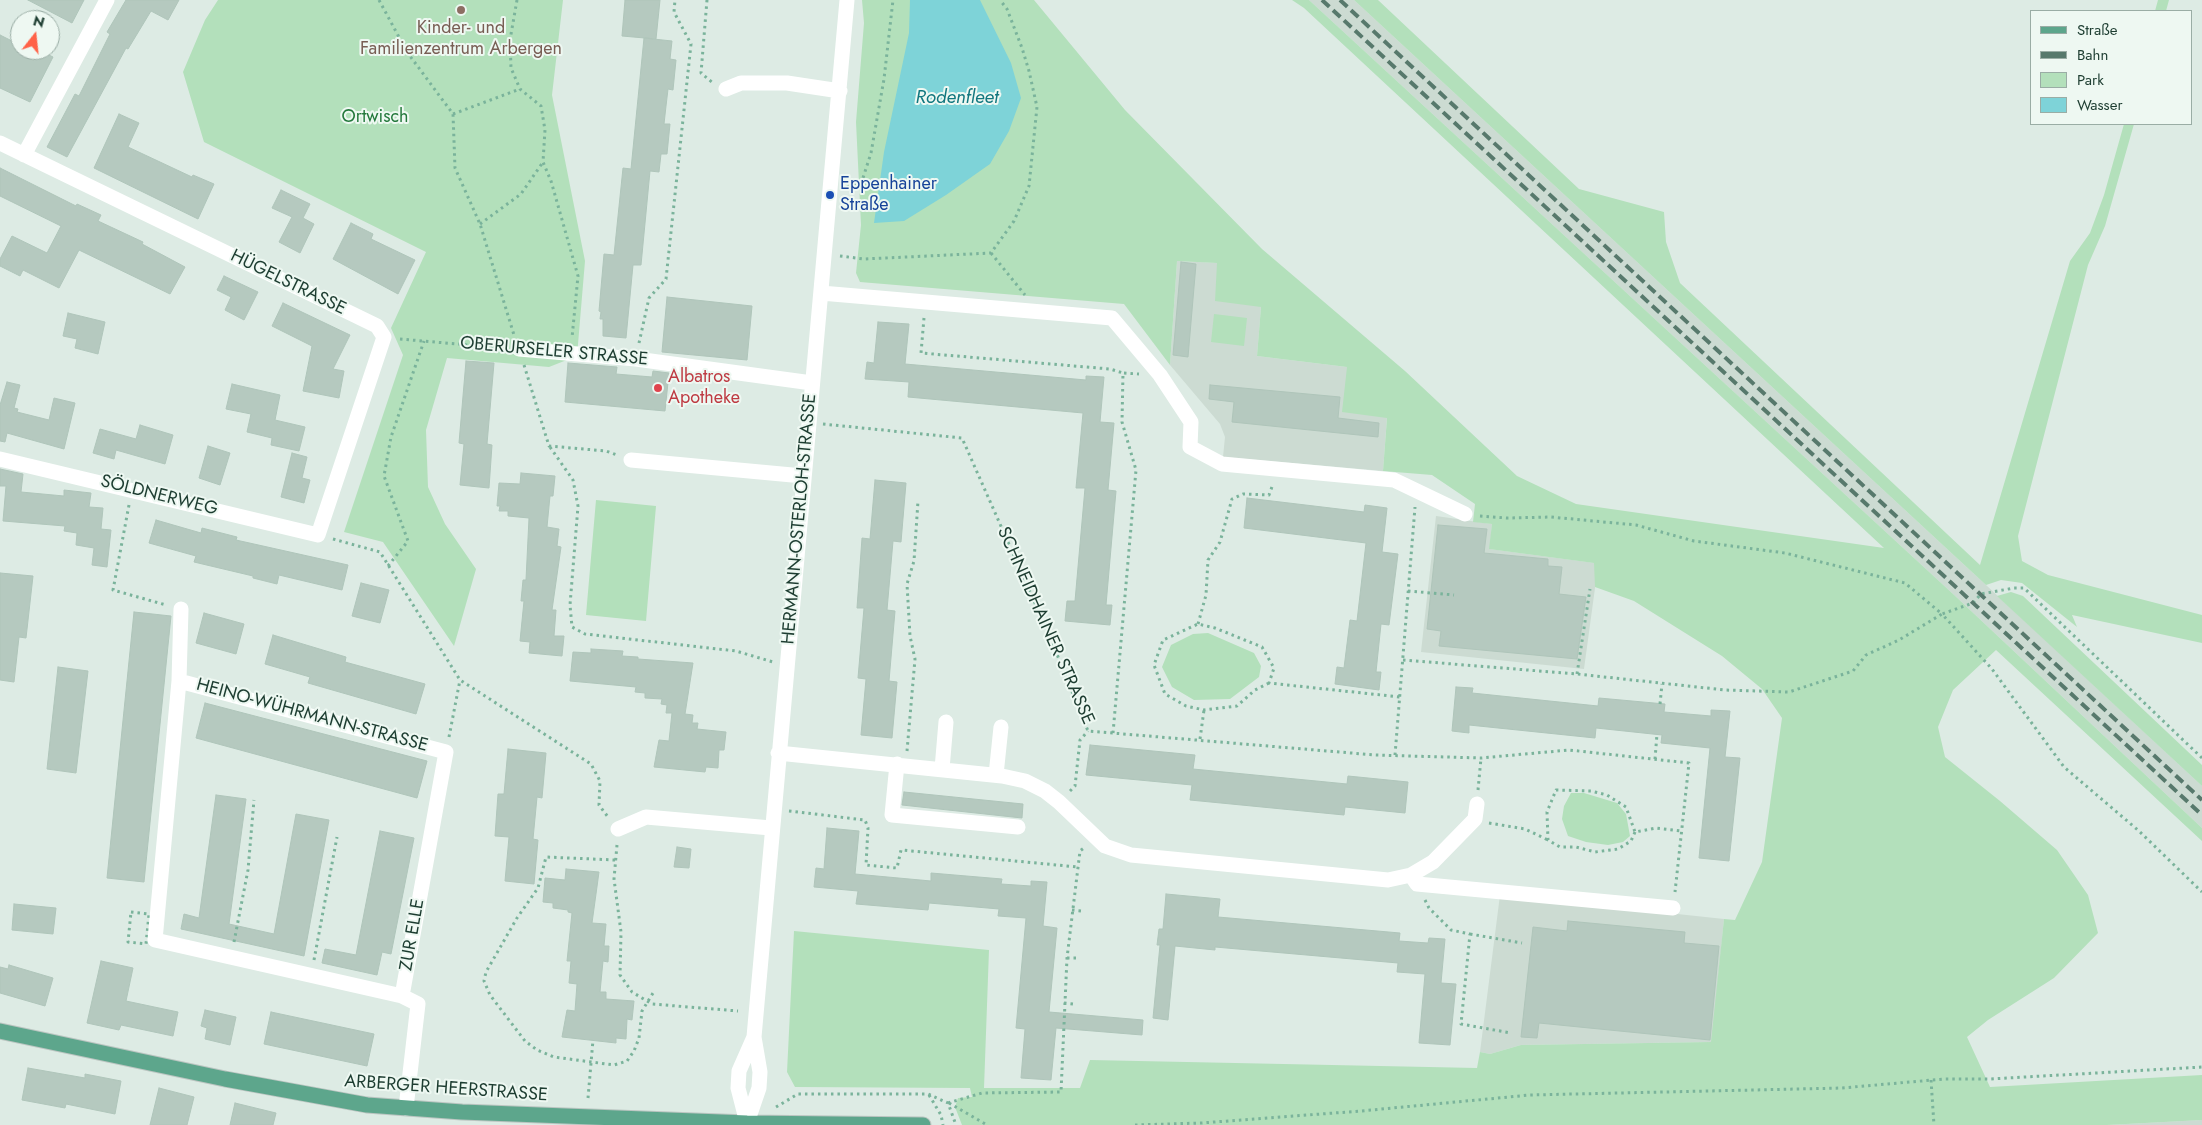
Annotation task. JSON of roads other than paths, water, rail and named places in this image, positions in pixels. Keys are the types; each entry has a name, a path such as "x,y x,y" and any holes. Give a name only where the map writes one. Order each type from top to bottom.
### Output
{"main road":[{"name":"ARBERGER HEERSTRASSE","path":"0,1031 332,1100 406,1108 747,1123 923,1125"}],"street":[{"path":"24,154 107,0"},
{"name":"HERMANN-OSTERLOH-STRASSE","path":"747,1123 760,1088 760,1072 754,1037 771,828 847,0"},
{"path":"726,89 741,83 787,83 840,91"},
{"name":"HÜGELSTRASSE","path":"0,143 377,326 384,337 318,536"},
{"path":"821,293 1112,318 1160,376 1191,422 1190,447 1222,464 1394,480 1465,514"},
{"name":"OBERURSELER STRASSE","path":"519,349 636,358 812,383"},
{"name":"SÖLDNERWEG","path":"0,459 132,489 318,536"},
{"path":"631,460 803,476"},
{"name":"HEINO-WÜHRMANN-STRASSE","path":"181,609 179,680 155,940 402,996"},
{"name":"HEINO-WÜHRMANN-STRASSE","path":"179,680 446,752"},
{"path":"942,769 946,722"},
{"path":"996,775 1001,728"},
{"name":"ZUR ELLE","path":"406,1108 418,1004 402,996 446,752"},
{"path":"778,753 996,775 1025,781 1045,791 1059,802 1105,846 1152,858 1239,864 1388,880 1414,879 1673,908"},
{"path":"901,765 892,815 1018,827"},
{"path":"1414,879 1433,862 1476,812"},
{"path":"618,829 646,817 771,828"},
{"name":"HERMANN-OSTERLOH-STRASSE","path":"747,1123 738,1088 739,1071 754,1037"}],"water":[{"name":"Rodenfleet","path":"910,0 980,0 1011,63 1021,98 1009,131 990,164 946,195 904,221 874,223 884,152 909,33"}],"railway":[{"path":"1322,0 2202,815"},
{"path":"1340,0 2202,800"}],"place":[{"name":"Kinder- und Familienzentrum Arbergen","path":"461,10"},
{"name":"Eppenhainer Straße","path":"830,195"},
{"name":"Albatros Apotheke","path":"658,388"}],"park label":[{"name":"Ortwisch","path":"375,118"}]}
